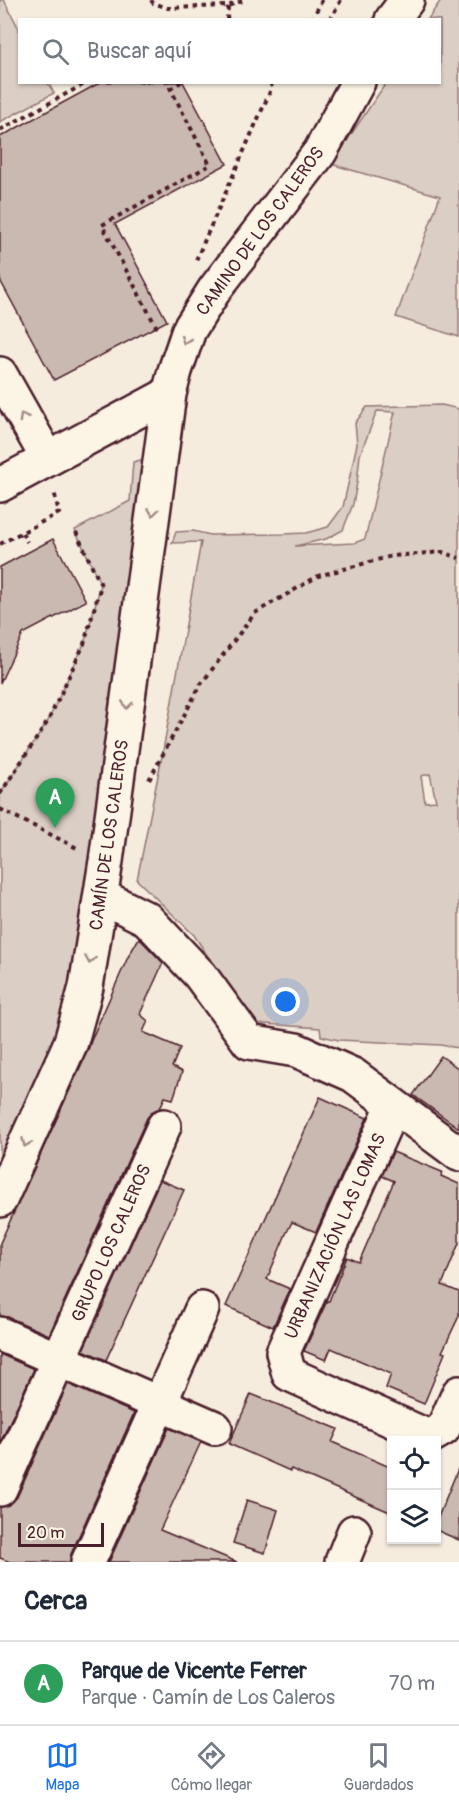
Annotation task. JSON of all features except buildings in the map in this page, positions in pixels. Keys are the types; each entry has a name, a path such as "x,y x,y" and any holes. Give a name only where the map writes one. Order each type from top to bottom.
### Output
{"street":[{"path":"394,18 407,0"},
{"name":"CAMINO DE LOS CALEROS","path":"161,454 169,394 189,330 215,289 320,152 357,84"},
{"path":"0,374 48,459"},
{"path":"0,485 169,394"},
{"name":"CAMÍN DE LOS CALEROS","path":"0,1200 71,1042 86,987 106,861 161,454"},
{"path":"101,896 147,919 200,975 249,1042 296,1050 353,1075 459,1154"},
{"name":"URBANIZACIÓN LAS LOMAS","path":"393,1106 283,1352 289,1374 429,1437 442,1429 459,1393"},
{"name":"GRUPO LOS CALEROS","path":"0,1489 164,1126"},
{"path":"88,1562 202,1309"},
{"path":"0,1334 215,1428"},
{"path":"342,1562 354,1532"}],"path":[{"path":"151,0 153,3 168,8 228,6 245,0"},
{"path":"313,18 322,0"},
{"path":"331,18 341,0"},
{"path":"227,18 228,6"},
{"path":"0,130 84,84"},
{"path":"161,336 102,225 210,165 168,84"},
{"path":"170,89 178,84"},
{"path":"192,270 271,85"},
{"path":"0,544 58,513 56,500"},
{"path":"0,794 48,722 84,644 101,585 75,530"},
{"path":"22,533 27,542"},
{"path":"145,788 201,684 255,613 318,576 350,567 393,556 442,552 459,558"},
{"path":"0,809 106,861"}],"shaded area":[{"path":"0,0 4,0 18,27 18,84 49,84 54,93 0,122"},
{"path":"441,0 459,0 459,337 396,317 440,196 331,164 385,84 441,84 441,18 429,18"},
{"path":"442,405 459,409 459,1048 339,1040 321,1036 320,1028 251,1023 194,935 137,880 201,542 172,543 176,532 193,531 210,535 283,534 306,533 328,527 343,507 357,444 355,423 367,407","holes":["377,411 395,412 365,539 354,543 295,546 326,539 343,530 353,504 360,455","430,774 436,801 425,802 421,776"]},
{"path":"161,454 86,987 0,1200 0,794 48,721 84,644 101,585 75,530 130,501 133,462"}],"place":[{"name":"Parque de Vicente Ferrer","path":"55,828"}]}
